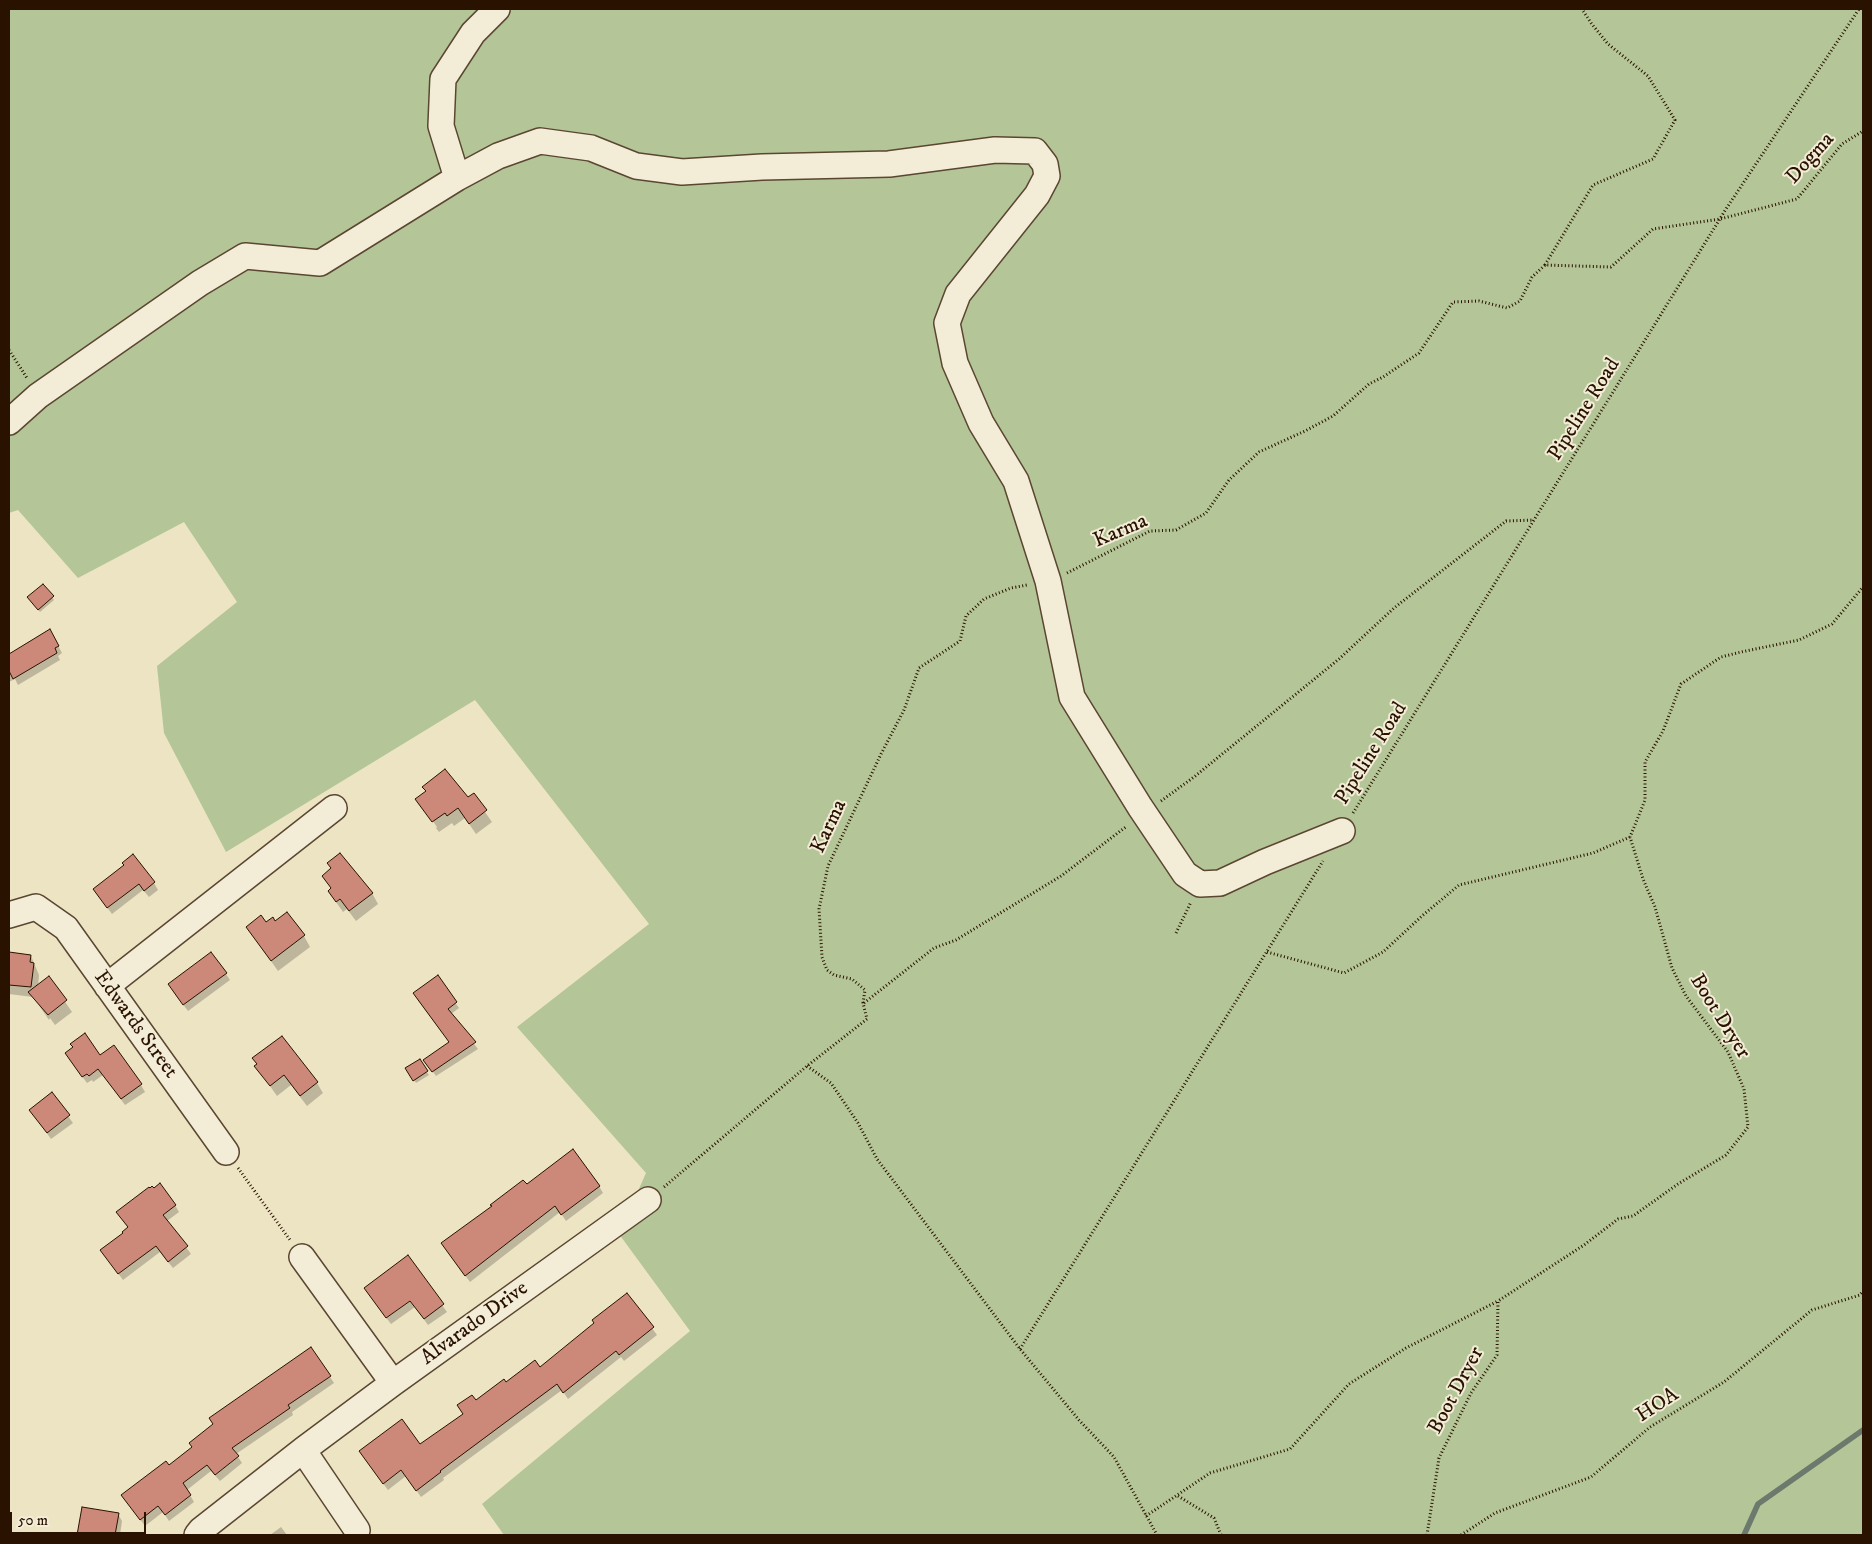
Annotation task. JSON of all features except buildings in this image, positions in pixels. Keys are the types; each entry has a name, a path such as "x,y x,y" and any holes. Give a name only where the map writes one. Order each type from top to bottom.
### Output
{"street":[{"path":"457,178 442,126 443,79 473,33 497,9"},
{"path":"9,422 38,396 200,283 244,256 320,263 457,178 498,156 540,141 591,148 636,166 682,172 762,167 890,164 995,150 1035,151 1045,164 1047,176 1037,195 958,294 947,323 955,363 982,422 1016,481 1048,581 1072,698 1144,814 1185,874 1200,884 1220,883 1265,862 1342,831"},
{"path":"107,986 334,808"},
{"name":"Edwards Street","path":"9,915 36,907 66,928 226,1152"},
{"name":"Alvarado Drive","path":"197,1535 303,1450 393,1382 648,1200"},
{"path":"302,1257 393,1382"},
{"path":"303,1450 357,1530"}],"path":[{"path":"1582,9 1608,44 1648,76 1675,120 1652,159 1593,185 1545,265 1611,267 1653,229 1720,219"},
{"name":"Pipeline Road","path":"1020,1349 1720,219 1859,9"},
{"name":"Dogma","path":"1720,219 1797,199 1842,144 1863,131"},
{"name":"Karma","path":"863,1003 865,990 852,979 834,975 827,970 822,957 819,909 828,866 904,710 919,668 960,641 966,616 984,599 1011,588 1048,581 1150,531 1176,530 1206,513 1229,480 1259,452 1333,416 1369,384 1419,354 1453,302 1479,301 1507,308 1520,302 1532,277 1545,265"},
{"path":"9,350 38,396"},
{"path":"648,1200 807,1066 867,1019 863,1003 934,948 956,940 1061,876 1202,771 1339,659 1394,608 1506,521 1534,520"},
{"path":"1267,952 1344,973 1382,952 1459,885 1593,853 1630,837 1645,800 1645,762 1663,731 1681,684 1721,657 1799,640 1832,624 1863,587"},
{"name":"Boot Dryer","path":"1426,1535 1439,1458 1460,1419 1471,1393 1497,1355 1498,1301 1584,1245 1618,1219 1633,1216 1678,1184 1726,1156 1748,1127 1744,1089 1728,1052 1686,996 1672,968 1655,907 1643,879 1630,837"},
{"path":"1176,934 1200,884"},
{"path":"807,1066 831,1083 858,1123 877,1159 1020,1349 1079,1420 1114,1457 1157,1535"},
{"path":"226,1152 302,1257"},
{"name":"HOA","path":"1461,1535 1495,1513 1591,1477 1650,1427 1724,1382 1812,1310 1860,1295 1863,1291"},
{"path":"1146,1516 1210,1474 1290,1449 1349,1384 1406,1348 1498,1301"},
{"path":"1178,1496 1214,1518 1221,1535"}],"green space":[{"path":"9,9 1863,9 1863,1535 504,1535 482,1504 690,1331 619,1234 646,1173 517,1027 649,924 475,700 226,852 164,733 157,666 237,602 184,522 78,578 18,510 9,513"}],"waterway":[{"path":"1744,1535 1758,1504 1863,1430"}]}
